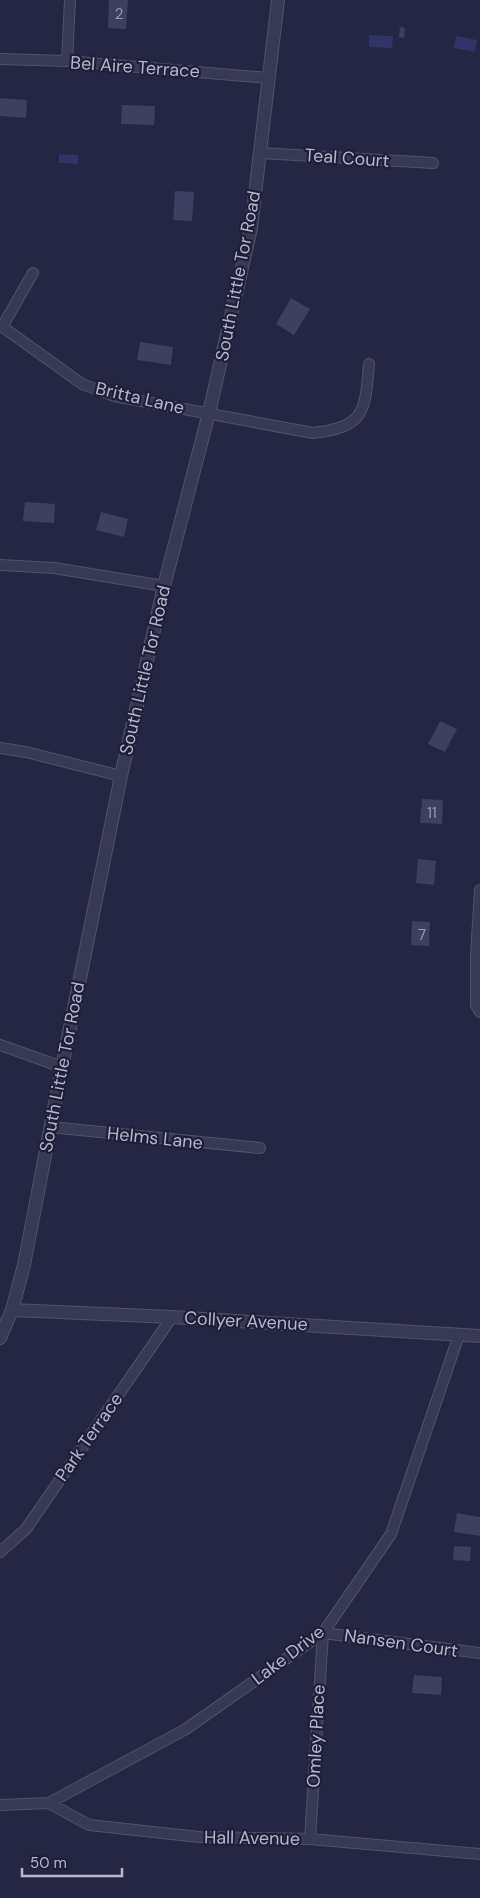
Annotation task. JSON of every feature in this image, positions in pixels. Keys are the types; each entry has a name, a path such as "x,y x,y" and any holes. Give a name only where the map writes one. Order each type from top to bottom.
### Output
{"street":[{"path":"67,61 70,0"},
{"name":"South Little Tor Road","path":"0,1338 12,1310 24,1265 121,776 164,586 209,413 251,228 278,0"},
{"name":"Bel Aire Terrace","path":"0,59 67,61 269,78"},
{"name":"Teal Court","path":"261,153 433,164"},
{"path":"1,326 33,274"},
{"name":"Britta Lane","path":"1,326 82,384 114,396 313,433 334,431 354,422 366,401 369,364"},
{"path":"0,565 54,568 164,586"},
{"path":"0,748 26,752 121,776"},
{"path":"480,890 476,955 476,1005 480,1012"},
{"path":"0,1045 62,1067"},
{"name":"Helms Lane","path":"50,1127 260,1148"},
{"name":"Collyer Avenue","path":"12,1310 172,1317 480,1336"},
{"name":"Park Terrace","path":"0,1552 26,1528 172,1317"},
{"name":"Lake Drive","path":"49,1803 186,1729 323,1633 391,1534 459,1335"},
{"name":"Nansen Court","path":"323,1633 480,1654"},
{"name":"Omley Place","path":"310,1839 323,1633"},
{"path":"0,1805 49,1803"},
{"name":"Hall Avenue","path":"49,1803 89,1824 198,1837 310,1839 480,1854"}],"shaded area":[{"path":"369,35 393,36 392,48 369,47"},
{"path":"456,36 477,40 475,52 454,48"},
{"path":"59,154 78,155 78,164 59,163"}],"building":[{"path":"109,0 128,0 126,29 108,28"},
{"path":"400,27 405,28 404,38 399,37"},
{"path":"0,98 27,100 26,118 0,116"},
{"path":"122,105 155,106 154,125 121,124"},
{"path":"175,191 194,192 192,221 173,220"},
{"path":"291,298 310,309 294,335 276,324"},
{"path":"140,342 173,347 171,365 137,360"},
{"path":"25,502 55,504 54,523 23,521"},
{"path":"101,512 128,519 124,537 96,530"},
{"path":"440,721 457,729 445,752 428,744"},
{"path":"422,799 443,800 442,824 420,823"},
{"path":"418,859 436,861 434,885 416,883"},
{"path":"412,921 430,922 429,946 411,945"},
{"path":"457,1513 480,1517 480,1536 454,1532"},
{"path":"454,1546 471,1547 470,1561 453,1560"},
{"path":"414,1675 442,1677 441,1695 412,1693"}]}
